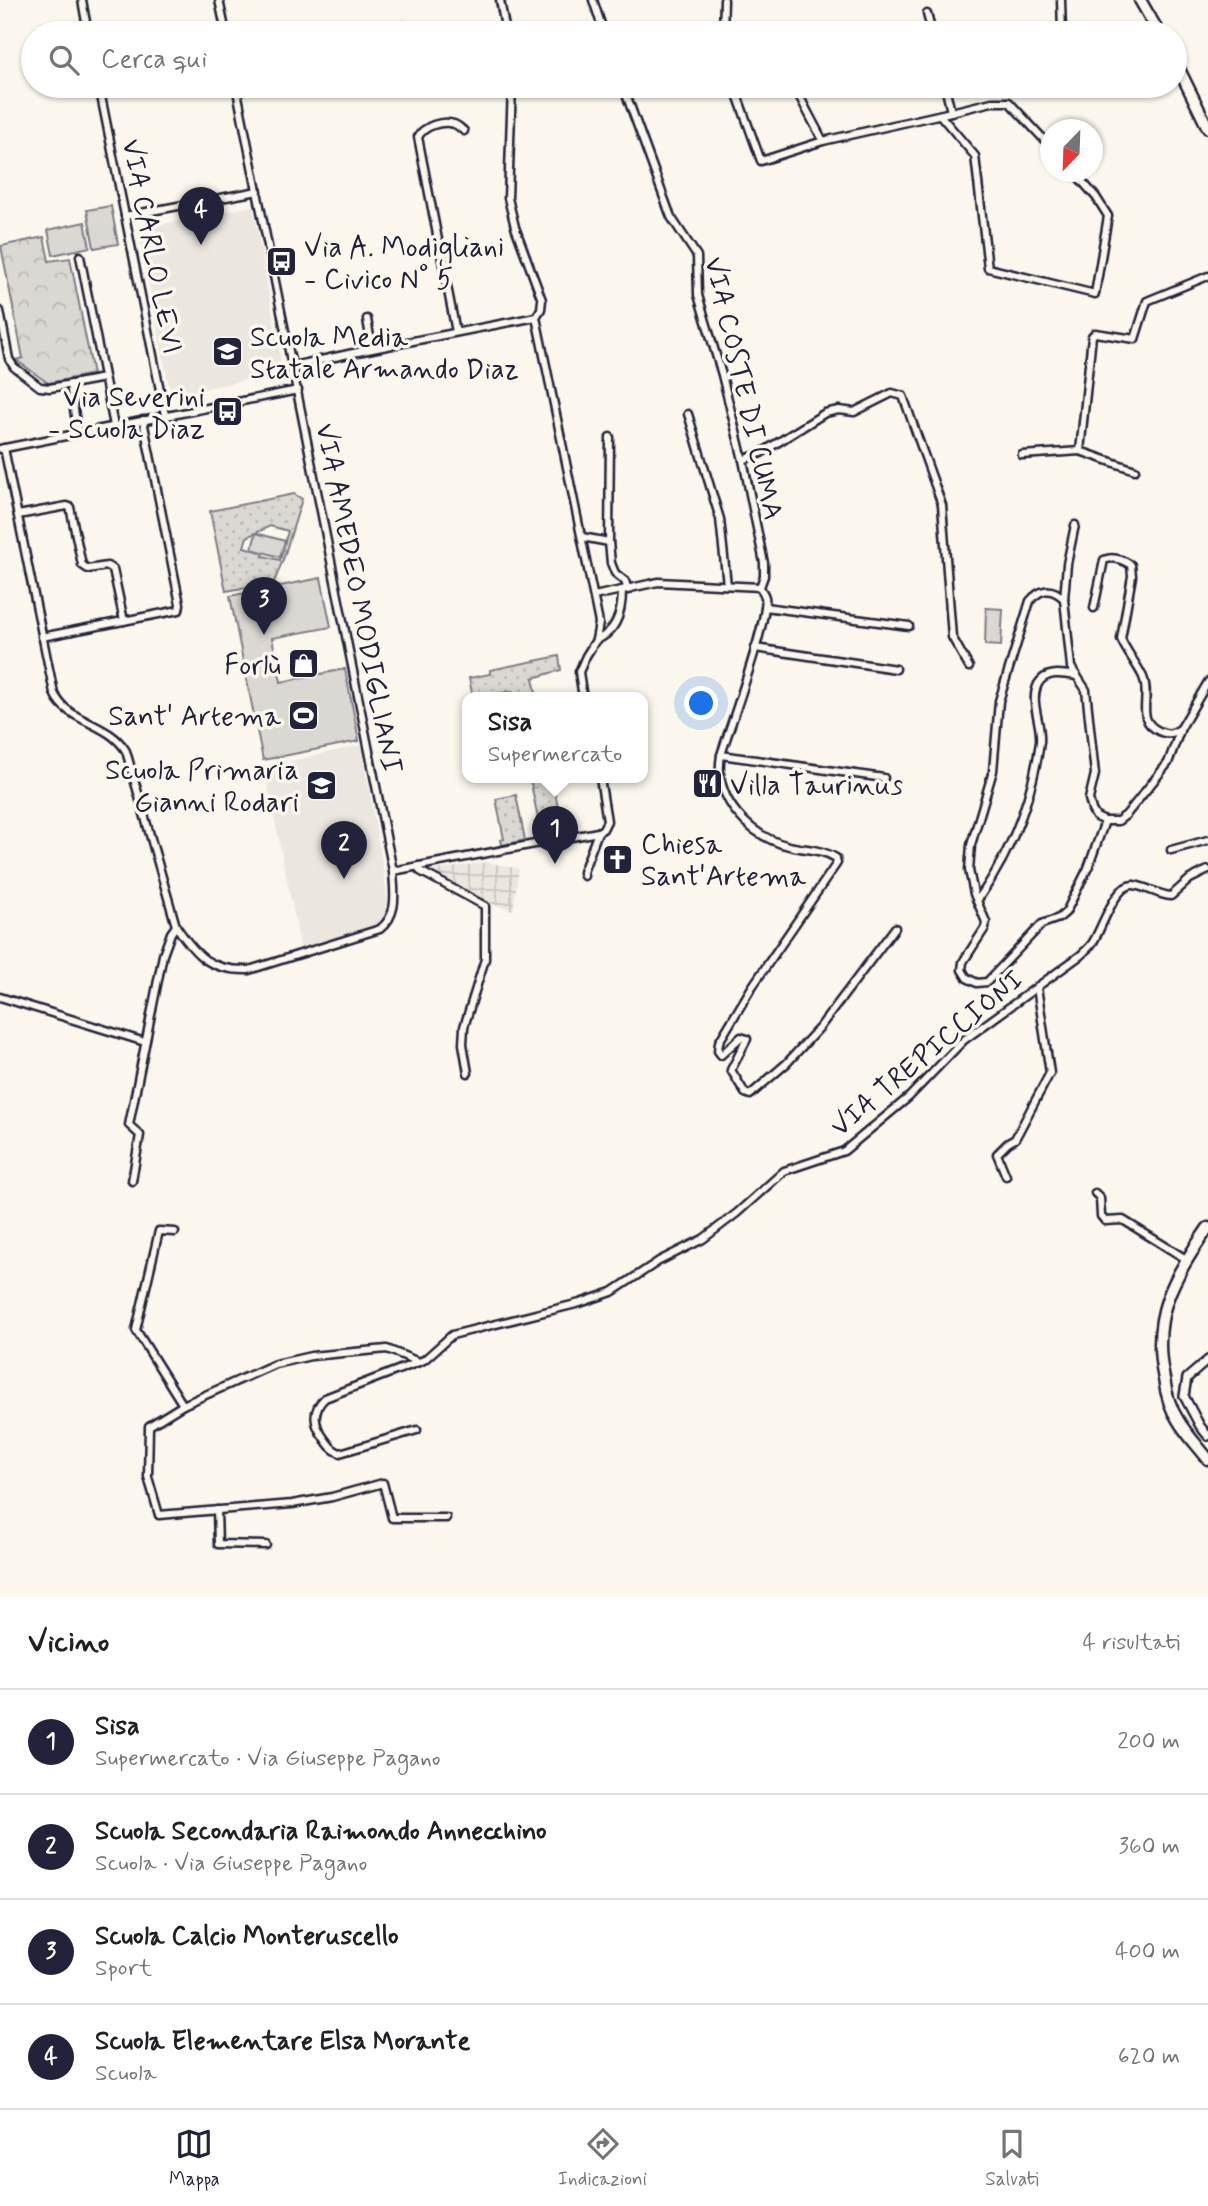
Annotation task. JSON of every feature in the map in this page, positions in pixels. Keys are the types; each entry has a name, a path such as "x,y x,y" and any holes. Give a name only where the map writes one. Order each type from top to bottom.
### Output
{"main road":[{"path":"1140,0 1152,21"},
{"path":"1187,85 1208,128"},
{"path":"1208,1228 1186,1259 1160,1322 1160,1359 1167,1393 1178,1420 1208,1459"}],"street":[{"path":"82,0 86,21"},
{"path":"219,0 223,21"},
{"path":"500,0 504,21"},
{"path":"593,0 600,21"},
{"path":"723,21 724,0"},
{"path":"1061,0 1062,21"},
{"path":"928,14 929,21"},
{"name":"VIA CARLO LEVI","path":"101,98 165,415"},
{"name":"VIA AMEDEO MODIGLIANI","path":"176,926 191,947 211,965 249,970 380,929 390,919 395,898 393,871 239,98"},
{"path":"512,98 508,198 515,227 542,300 536,317 599,623 597,640"},
{"name":"VIA COSTE DI CUMA","path":"627,98 671,217 697,256 698,295 720,364 764,563 764,576 760,587 765,597 765,607 721,755 719,772 725,793 752,829 787,845 828,852 836,858 837,863 752,987 719,1042 718,1051 721,1055 741,1037 747,1039 731,1070 745,1093 750,1096 787,1063 820,1027 895,928"},
{"path":"738,98 761,161 823,141 992,102 1009,102 1040,134"},
{"path":"800,98 823,141"},
{"path":"947,98 951,112"},
{"path":"940,115 975,156 988,268 1095,294 1108,216 1083,182"},
{"path":"456,332 418,137 423,129 430,125 453,123 464,131"},
{"path":"125,216 258,191"},
{"path":"80,256 114,426"},
{"path":"1080,451 1092,336 1095,333 1135,339 1147,301 1208,276"},
{"path":"0,311 3,342 11,363 40,387 50,388 104,378"},
{"path":"293,366 536,317"},
{"path":"366,319 372,349"},
{"path":"70,385 78,434"},
{"path":"132,1181 140,1135 129,1125 163,955 176,926 126,751 115,737 68,710 56,699 2,448 298,390"},
{"path":"743,460 761,453 825,413 839,410 854,412 892,393 903,396 942,505 952,637 969,667"},
{"name":"VIA COSTE DI CUMA","path":"688,414 720,519 727,585"},
{"path":"41,637 179,610 144,420"},
{"path":"582,692 579,672 597,640 613,629 625,590 625,581 615,573 611,563 610,437"},
{"path":"1022,455 1080,451 1135,470"},
{"path":"18,515 70,507 82,565 88,569 107,566 113,569 124,621"},
{"path":"1075,525 1067,564 1064,599 1072,667 1086,690 1096,774 1089,799 1096,817 1105,821 1118,821 1126,815 1168,763 1181,728 1208,682"},
{"path":"582,537 609,542"},
{"path":"1094,608 1104,560 1110,558 1131,565 1132,576 1121,639 1144,678 1146,718 1151,728 1164,734 1173,734 1181,728"},
{"path":"593,592 625,590 659,582 760,587"},
{"path":"1064,599 1058,593 1046,590 1037,593 1030,601 999,701 993,771 971,845 969,870 976,901 986,922 985,928 962,962 962,970 967,978 977,983 987,982 1042,924 1059,918 1066,912 1088,868 1105,821"},
{"path":"765,607 909,626"},
{"path":"599,623 605,629 613,629"},
{"path":"755,648 896,668"},
{"path":"976,901 1006,855 1024,809 1040,740 1034,694 1040,681 1051,674 1077,676"},
{"path":"721,755 884,778"},
{"path":"584,876 583,872 598,832 606,825 608,817 601,783"},
{"path":"393,871 598,832"},
{"path":"1171,850 1208,840"},
{"path":"418,866 427,876 485,906 485,958 464,1027 468,1073"},
{"name":"VIA TREPICCIONI","path":"417,1430 340,1453 333,1451 316,1427 315,1412 325,1398 424,1360 452,1335 569,1306 612,1292 659,1261 704,1240 784,1171 844,1151 909,1097 964,1040 1087,950 1122,889 1135,885 1171,896 1190,879 1208,870"},
{"path":"1006,1176 997,1154 1015,1139 1050,1073 1037,987"},
{"path":"0,997 145,1042"},
{"path":"1094,1194 1100,1198 1101,1216 1105,1221 1123,1220 1186,1259"},
{"path":"175,1232 159,1231 136,1330 183,1405"},
{"path":"419,1362 387,1349 311,1356 275,1364 183,1405 149,1426 148,1477 159,1515 292,1504 332,1497 383,1483 392,1518 446,1518"},
{"path":"1208,1360 1187,1378 1184,1396 1208,1436"},
{"path":"217,1510 218,1544 266,1545"}],"shaded area":[{"path":"253,206 281,360 269,373 260,377 171,396 138,229"},
{"path":"361,745 384,873 388,907 386,916 380,926 301,949 264,767"},
{"path":"487,862 519,869 513,910 490,904 431,874 431,871"}],"green space":[{"path":"111,206 118,244 94,248 87,210"},
{"path":"85,222 90,247 53,255 48,230"},
{"path":"44,237 49,261 70,258 93,374 48,383 16,360 23,358 1,246"},
{"path":"294,494 302,499 274,582 226,591 210,511","holes":["270,526 288,531 280,560 244,547 247,537"]},
{"path":"256,533 285,541 280,557 252,549"},
{"path":"321,578 331,627 272,638 281,682 345,669 359,741 263,760 230,596"},
{"path":"986,608 1003,609 1001,646 985,645"},
{"path":"559,656 561,670 533,678 536,692 472,692 469,678 490,674 490,670"},
{"path":"531,783 553,783 563,831 540,830"},
{"path":"516,795 525,840 502,845 501,840 504,839 496,799"}],"place":[{"name":"Scuola Elementare Elsa Morante","path":"201,245"},
{"name":"Via A. Modigliani - Civico N° 5","path":"281,262"},
{"name":"Scuola Media Statale Armando Diaz","path":"227,352"},
{"name":"Via Severini - Scuola Diaz","path":"228,412"},
{"name":"Scuola Calcio Monteruscello","path":"264,635"},
{"name":"Forlù","path":"304,664"},
{"name":"Sant' Artema","path":"304,715"},
{"name":"Villa Taurinus","path":"707,784"},
{"name":"Scuola Primaria Gianni Rodari","path":"322,785"},
{"name":"Chiesa Sant'Artema","path":"618,859"},
{"name":"Sisa","path":"555,864"},
{"name":"Scuola Secondaria Raimondo Annecchino","path":"344,879"}]}
